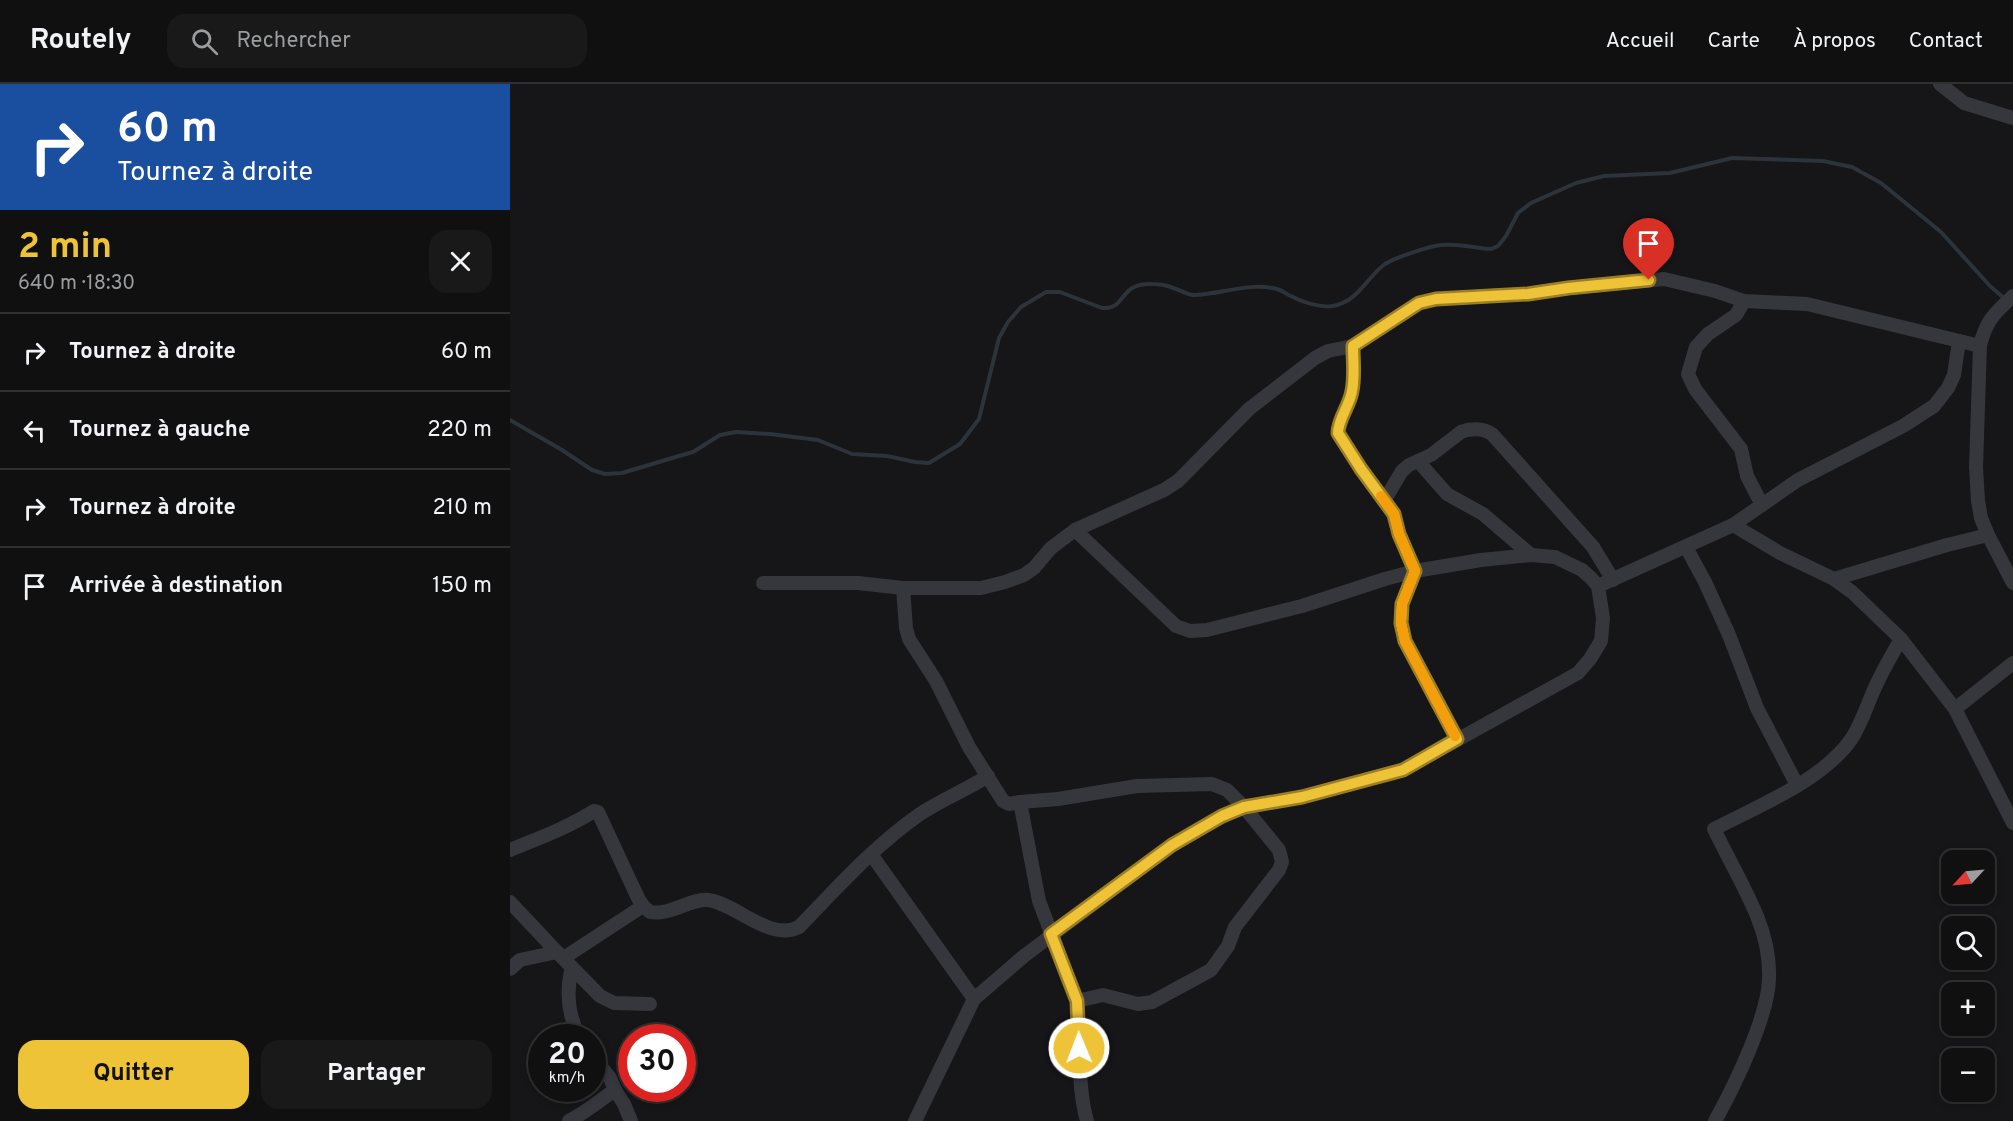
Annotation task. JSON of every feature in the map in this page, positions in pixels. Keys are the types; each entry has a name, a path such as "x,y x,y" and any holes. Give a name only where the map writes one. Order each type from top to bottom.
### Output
{"street":[{"path":"1940,84 1964,103 2013,118"},
{"path":"763,583 858,583 903,588 981,588 1024,575 1035,568 1051,548 1074,530 1171,485 1249,410 1315,358 1328,351 1353,346 1419,303 1436,299 1528,294 1664,279 1744,301 1807,304 1980,346"},
{"path":"2013,296 1994,314 1983,330 1980,346 1977,486 1981,518 2013,583"},
{"path":"1744,301 1736,315 1708,334 1696,347 1689,374 1695,389 1741,449 1747,476 1762,505"},
{"path":"1598,586 1733,525 1798,480 1903,426 1934,406 1948,388 1954,375 1959,341"},
{"path":"1353,346 1353,388 1338,433 1394,514 1399,534 1415,571 1402,604 1401,623 1405,641 1457,739"},
{"path":"1384,501 1402,471 1409,465 1431,455 1465,430 1487,431 1593,547 1613,580"},
{"path":"1418,461 1447,494 1483,514 1531,555"},
{"path":"1733,525 1780,553 1834,579 1860,599 1901,639 1955,709 2013,823"},
{"path":"915,1121 974,999 1051,934 1172,845 1211,822 1244,807 1302,797 1403,770 1560,685 1578,673 1601,641 1603,618 1598,586 1592,578 1571,564 1555,557 1531,555 1481,560 1415,571 1293,608 1207,630 1190,631 1176,626 1074,530"},
{"path":"1834,579 1988,535"},
{"path":"1686,547 1729,635 1757,708 1797,785"},
{"path":"903,588 909,639 936,681 969,747 1003,801 1009,804 1058,799 1137,786 1212,784 1227,790 1279,850 1282,862 1279,870 1235,927 1228,946 1211,970 1145,1004 1103,995 1077,1001"},
{"path":"1715,1121 1757,1029 1770,981 1769,958 1757,916 1714,829 1813,777 1838,756 1865,714 1885,666 1901,639"},
{"path":"1955,709 2013,663"},
{"path":"510,850 575,824 594,811 598,812 643,906 650,912 657,913 708,900 781,931 791,931 799,927 871,854 919,815 940,801 988,776"},
{"path":"1020,802 1039,901 1077,1001 1081,1089 1087,1121"},
{"path":"871,854 974,999"},
{"path":"510,902 600,996 614,1003 650,1004"},
{"path":"510,969 520,960 565,959 643,906"},
{"path":"565,959 569,980 570,1018 573,1024"},
{"path":"606,1073 631,1121"},
{"path":"569,1121 586,1112 615,1090"}],"waterway":[{"path":"510,420 592,470 605,474 622,473 693,452 720,435 736,432 818,440 852,454 887,456 929,463 960,444 979,419 999,338 1008,322 1021,307 1046,292 1060,292 1102,308 1110,308 1133,288 1140,285 1162,285 1195,295 1267,287 1307,303 1333,306 1356,294 1385,264 1404,256 1441,245 1491,249 1498,246 1518,213 1531,203 1576,183 1604,176 1670,173 1732,158 1823,161 1852,167 1881,183 1941,232 1990,286 2005,299"}],"slow traffic":[{"path":"1381,496 1394,514 1399,534 1415,571 1402,604 1401,623 1405,641 1455,736"}],"route":[{"path":"1079,1048 1077,1001 1051,934 1172,845 1222,816 1244,807 1302,797 1403,770 1457,739 1405,641 1401,623 1402,604 1415,571 1399,534 1394,514 1338,433 1353,388 1353,346 1419,303 1436,299 1528,294 1649,280"}]}
